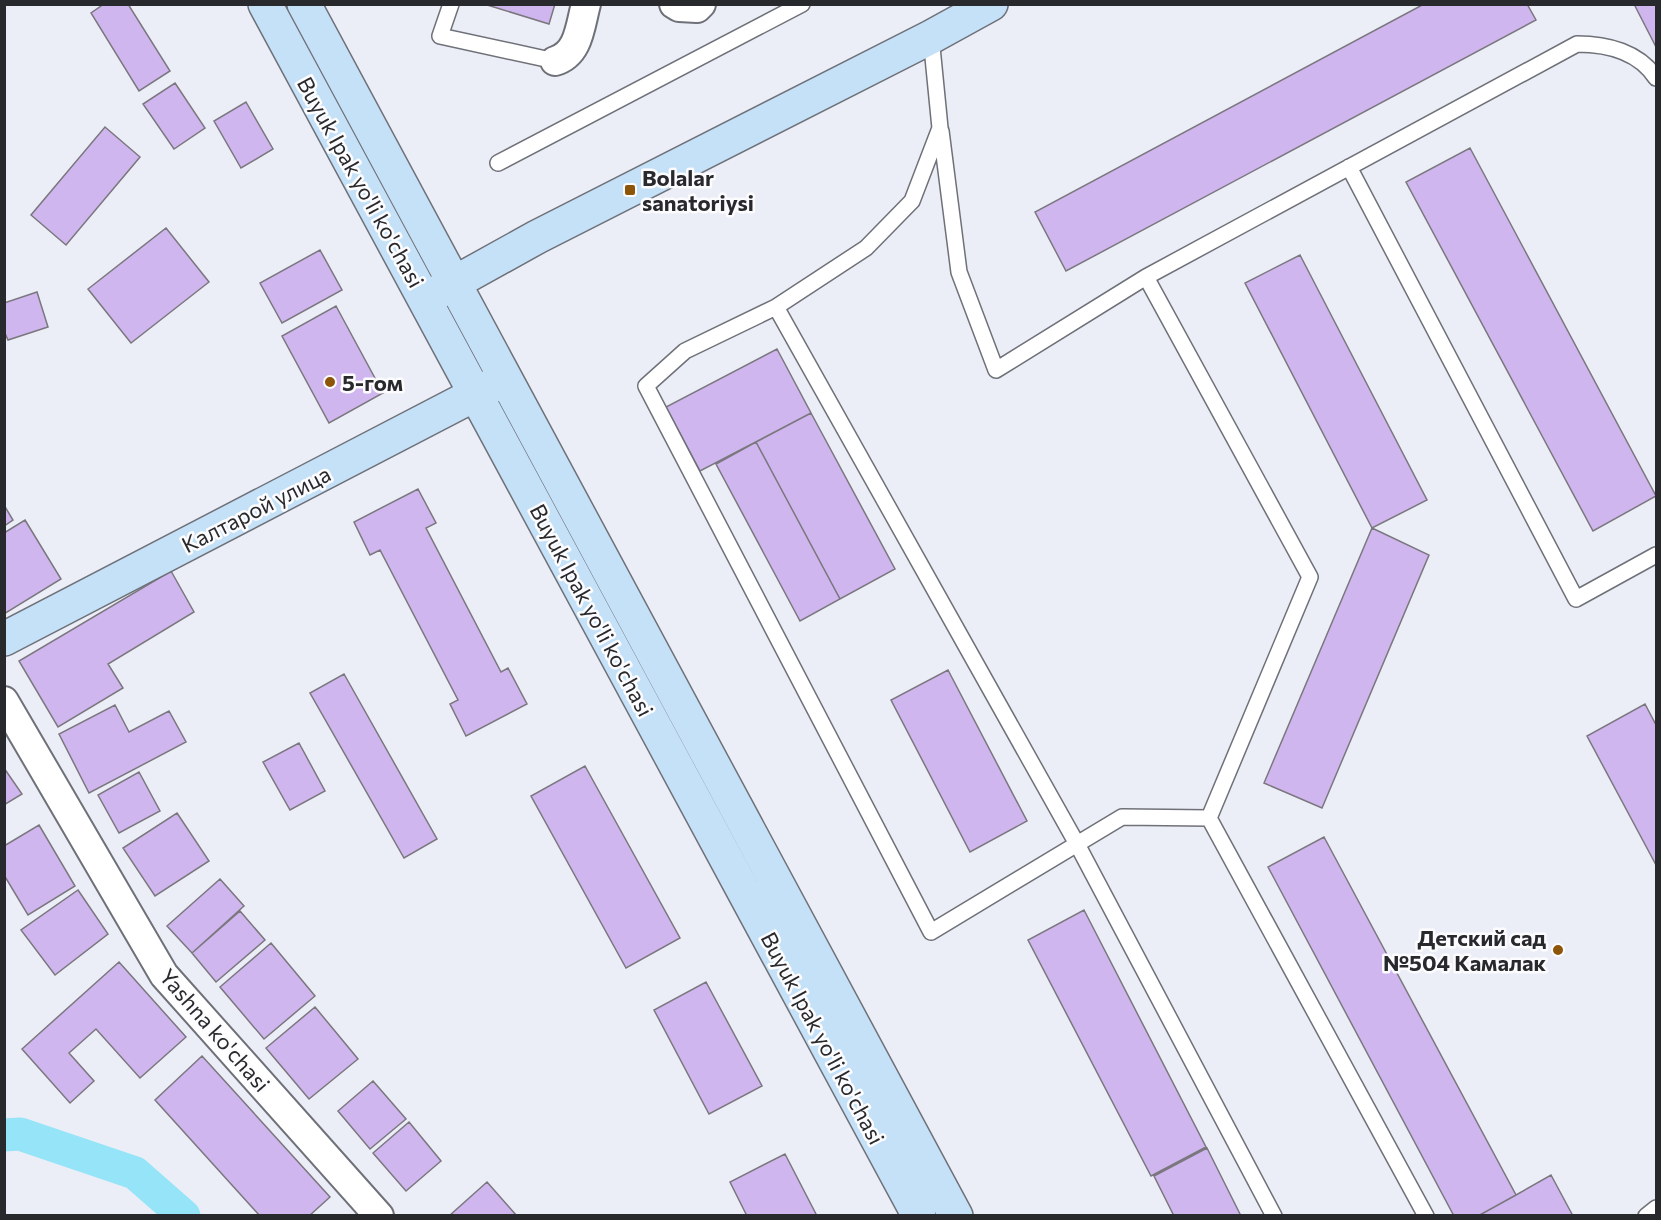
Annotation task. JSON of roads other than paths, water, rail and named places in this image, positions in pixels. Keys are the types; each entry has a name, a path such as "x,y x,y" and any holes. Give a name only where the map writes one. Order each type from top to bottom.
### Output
{"main road":[{"name":"Buyuk Ipak yo'li ko'chasi","path":"265,4 919,1215"},
{"name":"Buyuk Ipak yo'li ko'chasi","path":"304,4 956,1215"},
{"path":"425,299 537,237 931,37 991,4"},
{"name":"Калтарой улица","path":"4,639 506,378"}],"street":[{"path":"555,61 564,58 573,50 586,4"},
{"path":"674,4 680,7 697,8 700,4"},
{"name":"Yashna ko'chasi","path":"4,701 164,975 379,1215"}],"lane":[{"path":"451,4 440,36 555,61"},
{"path":"498,163 802,4"},
{"path":"931,37 940,128 959,272 996,370 1146,277 1576,44 1594,44 1621,51 1644,62 1656,78"},
{"path":"940,128 912,201 867,248 776,307 685,351 646,386 931,932 1122,817 1209,818"},
{"path":"1349,167 1576,599 1656,555"},
{"path":"1146,277 1310,577 1209,818"},
{"path":"776,307 1077,844 1274,1215"},
{"path":"1209,818 1426,1215"},
{"path":"1646,1215 1656,1208"}],"waterway":[{"path":"4,1135 20,1134 135,1173 184,1216"}],"place":[{"name":"Bolalar sanatoriysi","path":"630,190"},
{"name":"5-гом","path":"330,382"},
{"name":"Детский сад №504 Камалак","path":"1558,950"}]}
